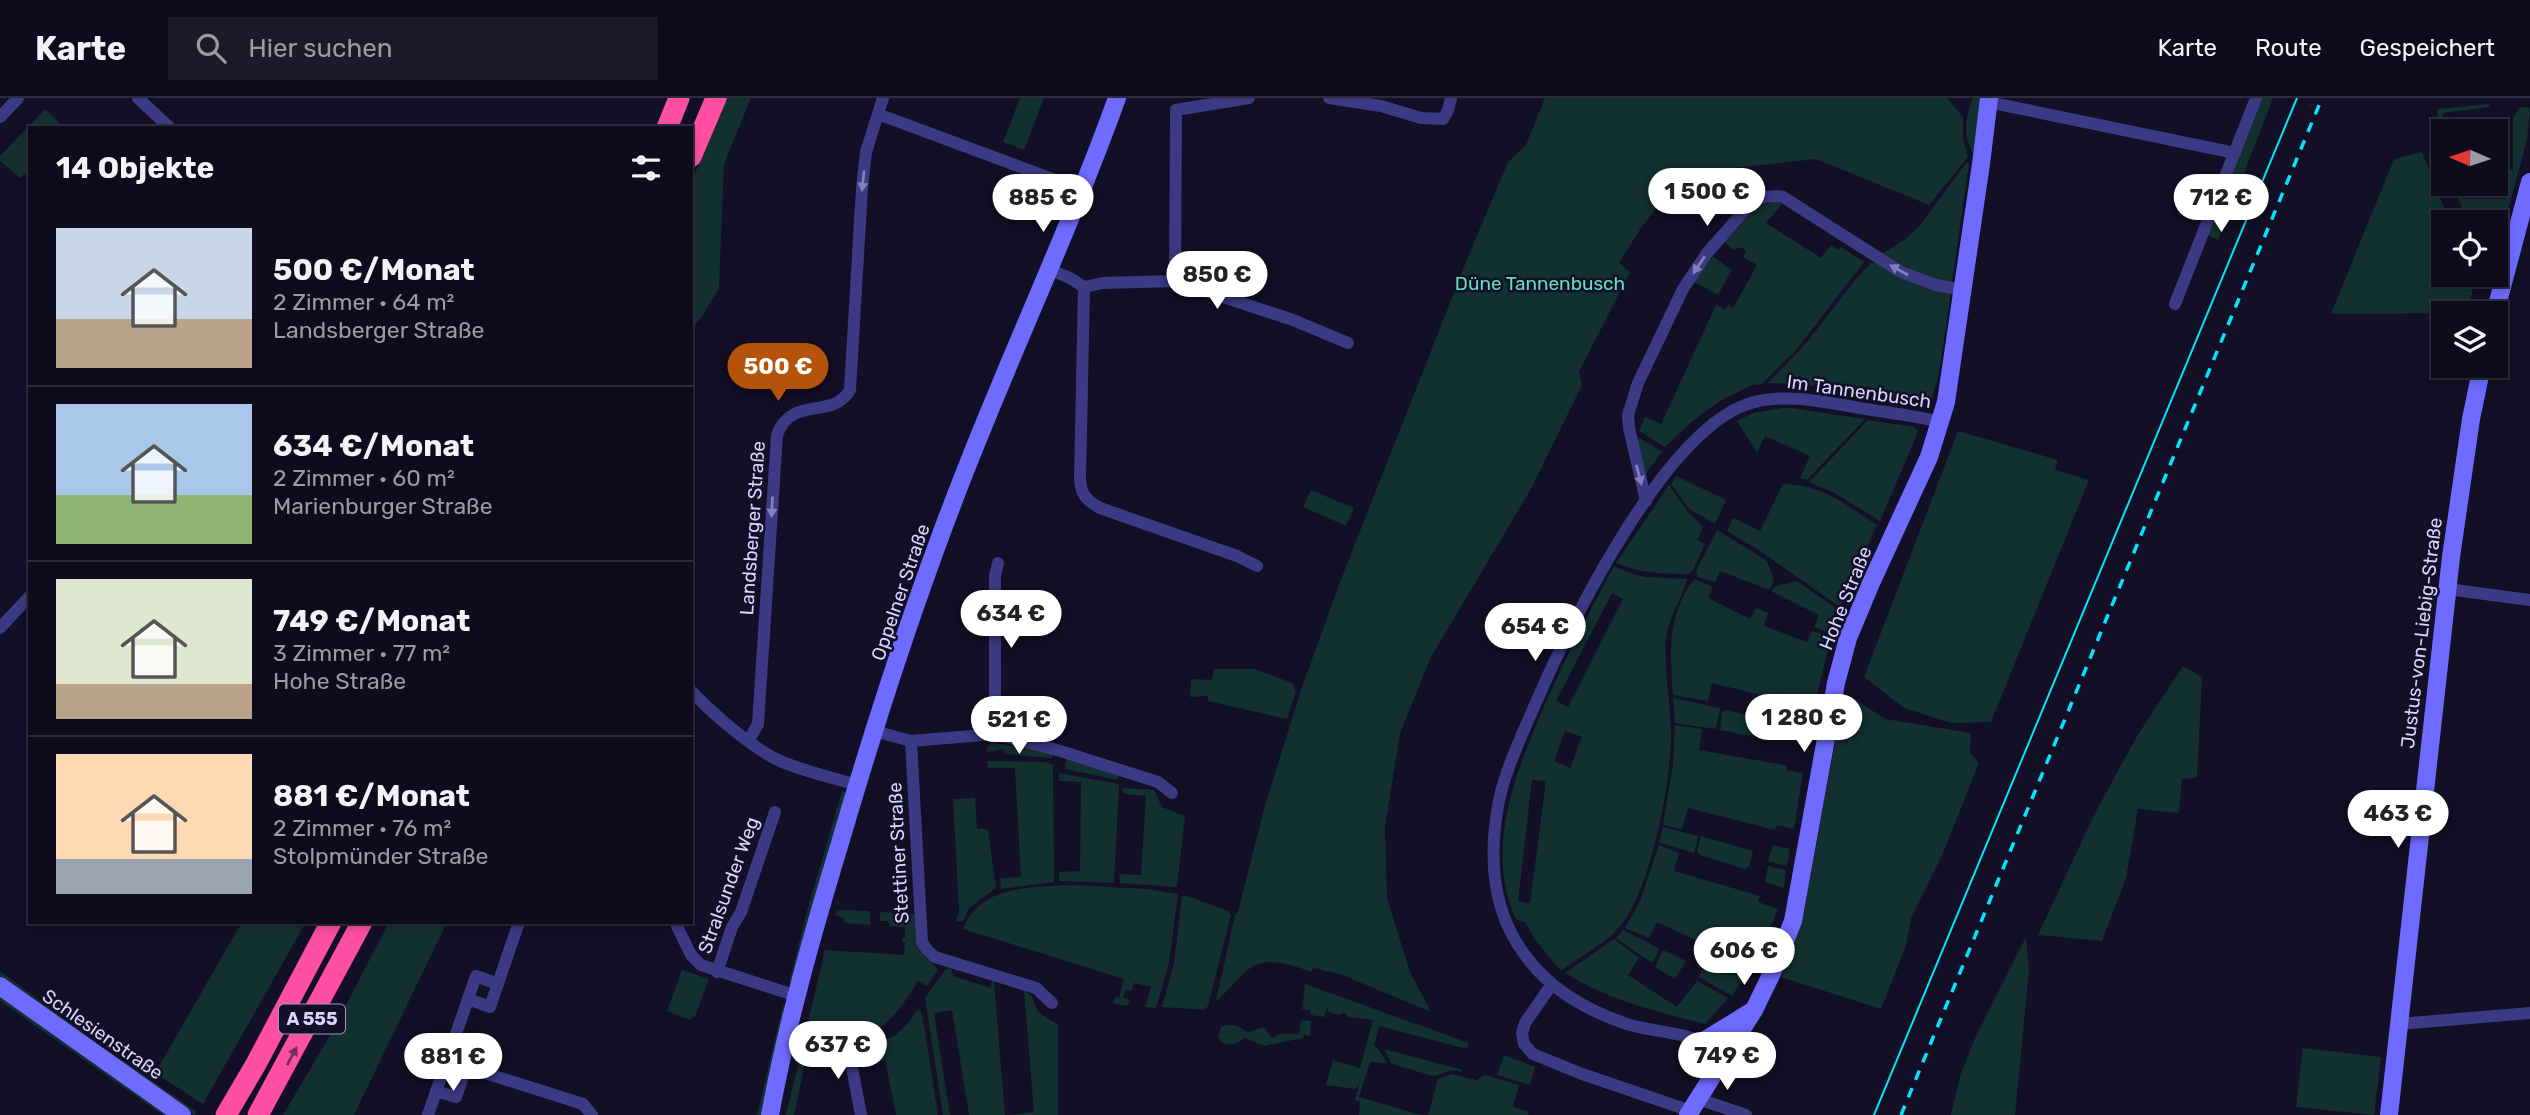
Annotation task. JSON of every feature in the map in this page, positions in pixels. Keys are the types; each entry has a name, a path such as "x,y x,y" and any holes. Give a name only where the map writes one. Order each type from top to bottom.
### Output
{"highway":[{"path":"668,126 679,98"},
{"path":"693,132 706,98"},
{"path":"693,152 716,98"},
{"name":"A 555","path":"226,1115 330,924"},
{"name":"A 555","path":"258,1115 361,924"}],"street":[{"path":"0,117 18,98"},
{"path":"138,98 168,126"},
{"name":"Landsberger Straße","path":"749,740 758,724 776,435 785,419 792,414 835,404 850,390 866,152 883,98"},
{"name":"Oppelner Straße","path":"770,1115 797,996 857,785 923,585 965,471 1082,190 1116,98"},
{"path":"1175,281 1176,110 1249,98"},
{"path":"1329,98 1381,106 1433,120 1443,119 1451,98"},
{"path":"2175,304 2256,98"},
{"path":"1988,100 2235,153"},
{"name":"Hohe Straße","path":"1692,1108 1754,1010 1793,921 1836,683 1848,638 1866,592 1929,457 1940,422 1951,377 1964,290 1988,100"},
{"path":"878,114 1082,190"},
{"path":"2498,301 2530,182"},
{"path":"1646,501 1637,470 1628,415 1638,383 1683,289 1707,253 1752,202 1771,195 1783,197 1901,272 1936,285 1964,290"},
{"path":"1048,269 1070,278 1084,288"},
{"path":"1084,288 1102,283 1175,281 1293,320 1348,343"},
{"path":"1084,288 1080,479 1083,495 1087,501 1100,508 1226,552 1257,566"},
{"name":"Justus-von-Liebig-Straße","path":"2389,1115 2447,589 2467,445 2480,378"},
{"name":"Im Tannenbusch","path":"1724,1059 1702,1042 1611,1018 1571,998 1552,984 1524,955 1501,909 1494,871 1497,810 1506,779 1570,626 1646,501 1697,437 1731,412 1746,405 1778,398 1832,403 1940,422"},
{"path":"995,734 995,576 998,563"},
{"path":"2447,589 2530,600"},
{"path":"0,628 28,598"},
{"path":"693,693 749,740 781,761 857,785"},
{"path":"874,731 911,741 995,734 1058,750 1158,782 1172,793"},
{"name":"Stettiner Straße","path":"911,741 922,942 935,957 1036,988 1052,1003"},
{"name":"Stralsunder Weg","path":"716,972 732,927 741,912 775,812"},
{"path":"468,999 490,1007 518,924"},
{"path":"676,924 691,955 701,965 797,996"},
{"path":"428,1115 476,976 498,984"},
{"path":"1552,984 1525,1023 1522,1032 1524,1044 1533,1054 1582,1074 1692,1108 1746,1115"},
{"name":"Schlesienstraße","path":"0,986 182,1115"},
{"path":"1702,1042 1754,1010"},
{"path":"2399,1024 2530,1013"},
{"path":"847,1041 862,1115"},
{"path":"447,1061 583,1104 592,1115"},
{"path":"436,1091 456,1097 466,1067"}],"green space":[{"path":"726,98 751,98 724,164 719,288 693,328 693,178"},
{"path":"1020,98 1044,98 1024,150 1003,142"},
{"name":"Düne Tannenbusch","path":"1545,98 1947,98 1963,117 1963,138 1968,157 1929,205 1816,159 1706,171 1679,182 1669,192 1641,228 1619,263 1630,272 1579,372 1582,385 1531,489 1431,657 1400,733 1385,827 1387,898 1410,972 1431,1012 1340,974 1313,968 1309,971 1271,962 1249,969 1216,1001 1235,915 1238,912 1265,805 1303,684 1340,582 1508,162 1526,145"},
{"path":"1973,98 1980,98 1972,152 1966,125"},
{"path":"2262,98 2273,98 2218,240 2206,234"},
{"path":"2489,104 2489,107 2443,113 2443,119 2438,119 2437,109"},
{"path":"2519,108 2530,108 2527,140 2508,210 2463,210 2457,196 2462,196 2462,199 2505,199 2505,196 2508,196 2508,170 2513,170 2513,119"},
{"path":"45,109 63,126 29,126"},
{"path":"28,127 28,171 20,178 0,161 0,156"},
{"path":"2422,152 2431,174 2431,196 2440,196 2445,210 2431,210 2431,287 2474,287 2470,301 2431,301 2431,313 2331,314 2394,159"},
{"path":"1966,163 1969,164 1952,282 1916,276 1880,255 1919,227"},
{"path":"1775,202 1782,204 1766,223 1821,258 1831,245 1838,250 1841,247 1864,262 1796,350 1762,384 1752,385 1721,400 1690,423 1665,447 1639,431 1645,417 1661,424 1716,305 1725,310 1728,305 1733,308 1757,265 1743,257 1746,251 1742,247 1734,250 1724,242 1758,206"},
{"path":"1712,256 1732,270 1718,295 1694,282"},
{"path":"1871,263 1930,288 1951,293 1939,373 1932,398 1927,401 1801,384 1768,383 1807,342"},
{"path":"1782,408 1865,419 1807,480 1800,478 1810,456 1765,436 1757,453 1737,421 1753,413"},
{"path":"1868,420 1915,427 1918,432 1880,521 1833,492 1809,482"},
{"path":"1958,431 2058,460 2055,470 2089,480 1991,722 1951,723 1904,708 1864,677"},
{"path":"1635,435 1662,452 1645,475"},
{"path":"1676,476 1726,500 1715,524 1689,509 1671,484"},
{"path":"1783,484 1822,492 1877,525 1840,607 1727,531 1733,518 1760,531"},
{"path":"1669,485 1688,512 1703,527 1697,540 1705,544 1692,572 1652,572 1616,563"},
{"path":"1311,490 1354,508 1346,526 1303,507"},
{"path":"1717,530 1767,561 1774,579 1770,590 1720,571 1715,582 1698,577 1696,571"},
{"path":"1614,566 1645,577 1687,579 1669,623 1666,639 1671,730 1668,775 1651,857 1634,904 1618,929 1561,971 1535,940 1526,923 1516,919 1507,892 1503,838 1515,783 1534,729 1561,669","holes":["1612,593 1623,599 1568,707 1556,701","1565,731 1582,737 1570,768 1554,761","1532,780 1546,781 1530,903 1518,901"]},
{"path":"1694,579 1713,587 1708,598 1750,619 1756,608 1768,613 1764,626 1807,642 1812,631 1831,637 1815,703 1801,700 1797,704 1712,683 1708,701 1673,695 1672,635 1679,606"},
{"path":"1797,581 1840,611 1831,634 1814,627 1819,615 1771,591 1776,586"},
{"path":"2183,666 2202,677 2197,778 2182,779 2179,813 2138,809 2126,878 2102,941 2038,935 2094,815 2137,736"},
{"path":"1214,669 1255,669 1292,683 1296,691 1287,719 1208,701 1208,696 1190,697 1191,679 1212,680"},
{"path":"1673,698 1720,708 1716,729 1675,723"},
{"path":"1855,699 1885,719 1971,733 1970,753 1979,763 1944,851 1911,918 1906,946 1881,1009 1781,977 1804,912 1842,703"},
{"path":"1726,710 1773,722 1772,736 1767,739 1720,730 1722,712"},
{"path":"1675,725 1702,729 1699,750 1784,765 1787,766 1786,770 1803,773 1794,829 1777,825 1775,830 1688,808 1682,829 1663,825 1673,764"},
{"path":"992,743 1015,746 1016,743 1053,755 1052,758 1005,754 1003,749 987,752 987,747"},
{"path":"1067,758 1119,774 1118,780 1065,769"},
{"path":"987,761 1045,762 1053,765 1054,882 1001,889 1000,878 1021,877 1015,768 988,768"},
{"path":"1059,773 1119,784 1114,883 1059,881 1059,872 1080,871 1081,782 1059,781"},
{"path":"1123,788 1154,790 1162,807 1185,816 1177,887 1120,883 1119,874 1141,875 1146,796 1123,794"},
{"path":"842,791 846,793 793,980 789,983 807,911"},
{"path":"975,798 977,829 988,829 996,888 969,908 963,921 956,921 959,911 953,799"},
{"path":"1663,827 1698,836 1694,853 1659,843"},
{"path":"1701,836 1750,850 1753,852 1749,866 1745,869 1700,855 1697,851"},
{"path":"1659,845 1679,853 1674,871 1760,896 1758,902 1778,909 1758,954 1732,996 1699,977 1709,946 1657,922 1649,938 1625,928 1640,901"},
{"path":"1773,845 1790,849 1787,866 1768,861"},
{"path":"1768,866 1786,870 1784,888 1765,882"},
{"path":"1073,885 1147,889 1178,894 1169,963 1156,1008 1145,1007 1151,987 1134,983 1131,991 1126,990 1123,997 1130,1000 1127,1006 1113,1003 1116,996 1119,997 1124,979 963,929 971,915 994,896 1025,888"},
{"path":"1185,895 1228,911 1231,915 1208,1006 1204,1010 1162,1007 1174,963 1182,897"},
{"path":"837,910 870,911 870,925 844,923 844,918 835,915"},
{"path":"880,912 915,914 917,945 938,970 927,986 918,981 899,1009 881,1027 871,1031 861,1030 851,1024 830,1025 814,1021 794,1115 786,1115 825,950 904,955 905,943 902,938 905,938 905,927 890,926 888,921 880,921"},
{"path":"241,924 305,924 203,1104 155,1073"},
{"path":"388,924 446,924 354,1115 283,1115 332,1032"},
{"path":"1623,930 1660,949 1652,963 1616,938"},
{"path":"2026,937 2029,970 2015,1115 1951,1115 1960,1076 1975,1038"},
{"path":"1614,939 1639,958 1628,975 1677,1007 1697,981 1728,998 1705,1024 1616,998 1565,973"},
{"path":"1663,950 1686,961 1675,979 1655,967"},
{"path":"951,968 953,976 991,988 992,980 994,982 1005,1115 969,1115 952,1010 934,1013 950,1115 943,1115 925,998 945,970"},
{"path":"682,970 709,979 695,1016 690,1020 667,1011"},
{"path":"0,971 90,1038 197,1112 194,1115 105,1054 0,976"},
{"path":"1305,984 1469,1043 1467,1049 1379,1026 1374,1046 1387,1063 1370,1062 1359,1097 1422,1115 1359,1115 1360,1101 1355,1100 1360,1080 1356,1089 1326,1085 1333,1060 1360,1068 1373,1020 1328,1012 1329,1005 1324,1017 1311,1015 1311,1011 1302,1009"},
{"path":"1024,990 1032,997 1038,1012 1058,1025 1058,1115 1009,1115 1034,1112"},
{"path":"0,996 169,1115 163,1115 0,1001"},
{"path":"783,1005 786,1010 762,1115 757,1115"},
{"path":"918,1009 922,1013 938,1115 896,1115 885,1060 861,1065 860,1055 867,1048 899,1032"},
{"path":"1301,1020 1311,1021 1310,1036 1304,1035 1303,1038 1264,1046 1245,1038 1227,1044 1221,1042 1218,1037 1221,1027 1229,1025 1249,1032 1264,1027 1272,1038 1279,1034 1299,1034"},
{"path":"2303,1048 2381,1057 2374,1115 2296,1107"},
{"path":"1384,1049 1463,1070 1433,1076 1392,1064"},
{"path":"1504,1055 1535,1067 1530,1085 1497,1075"},
{"path":"1452,1074 1477,1080 1485,1075 1519,1085 1513,1107 1529,1112 1528,1115 1428,1115 1438,1079"}],"tram line":[{"path":"1874,1115 2297,98"}],"railway":[{"path":"1901,1115 2322,98"}]}
